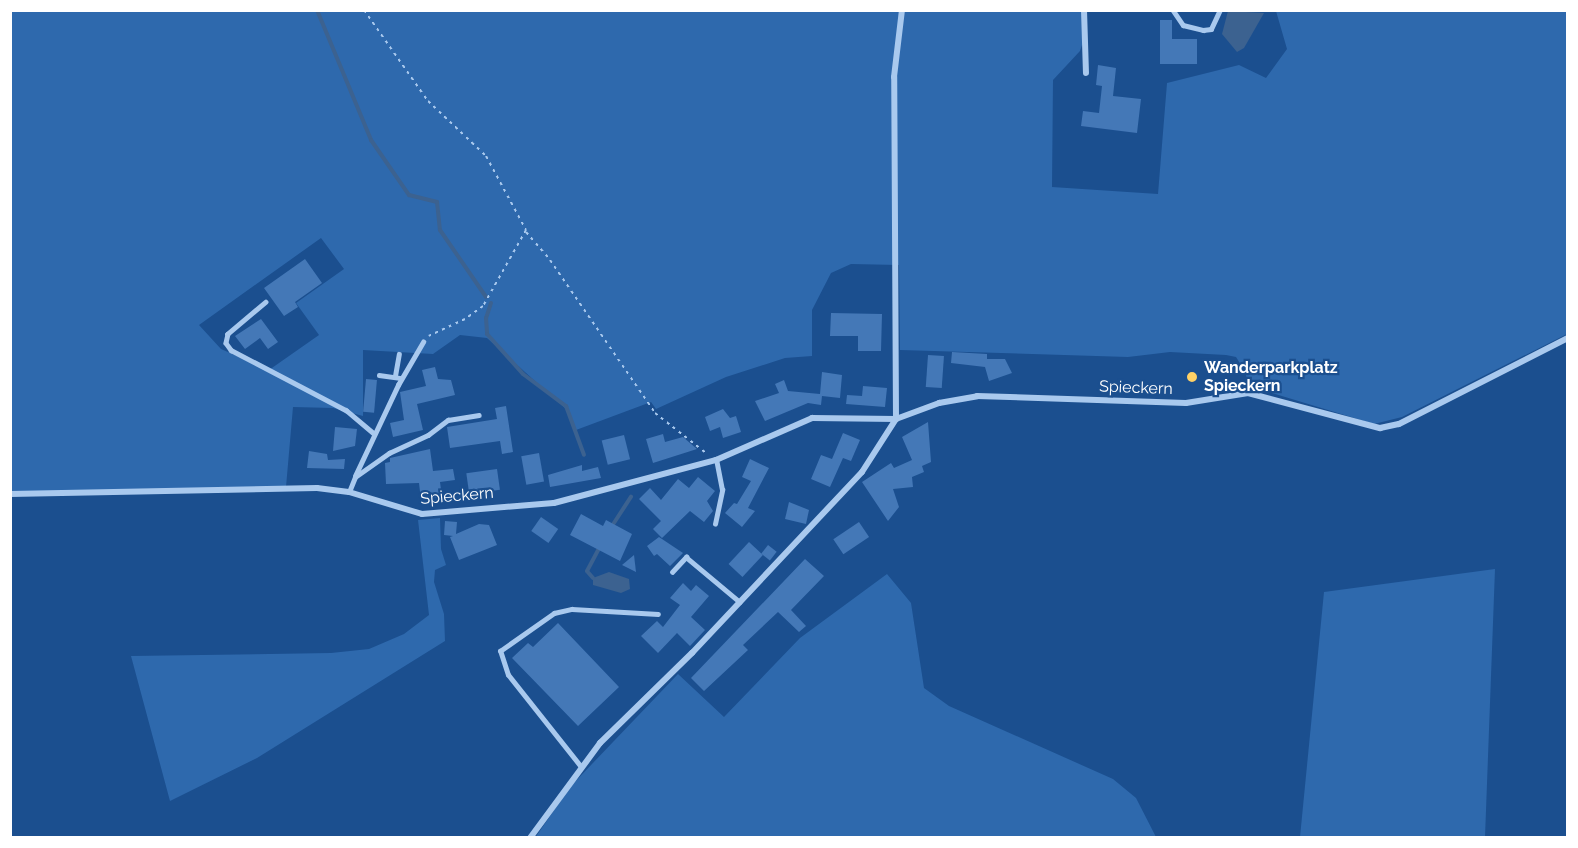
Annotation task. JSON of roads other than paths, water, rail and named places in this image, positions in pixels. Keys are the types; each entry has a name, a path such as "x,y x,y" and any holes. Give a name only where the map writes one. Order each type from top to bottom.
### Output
{"street":[{"path":"530,837 581,767 619,721 740,602 862,472 896,419 894,77 902,10"},
{"path":"1084,10 1086,73"},
{"name":"Spieckern","path":"10,494 286,487 349,492 405,512 439,514 566,502 713,461 812,418 896,419 966,396 1186,403 1248,393 1380,428 1399,424 1568,338"}],"lane":[{"path":"1173,10 1183,25 1203,30 1211,29 1220,10"},
{"path":"266,302 228,334 226,343 231,350 346,410 373,433"},
{"path":"349,492 373,433 401,378 423,342"},
{"path":"395,376 399,354"},
{"path":"379,375 401,378"},
{"path":"355,477 448,420 479,415"},
{"path":"713,461 722,490 715,524"},
{"path":"672,572 686,557 740,602"},
{"path":"581,767 508,675 500,651 554,613 572,609 658,614"}],"waterway":[{"path":"317,10 371,140 409,195 437,202 440,230 486,297"},
{"path":"491,303 486,318 487,334 523,374 566,406 584,455"},
{"path":"612,526 631,497"},
{"path":"593,578 587,571 601,545"}],"place":[{"name":"Wanderparkplatz Spieckern","path":"1192,377"}]}
